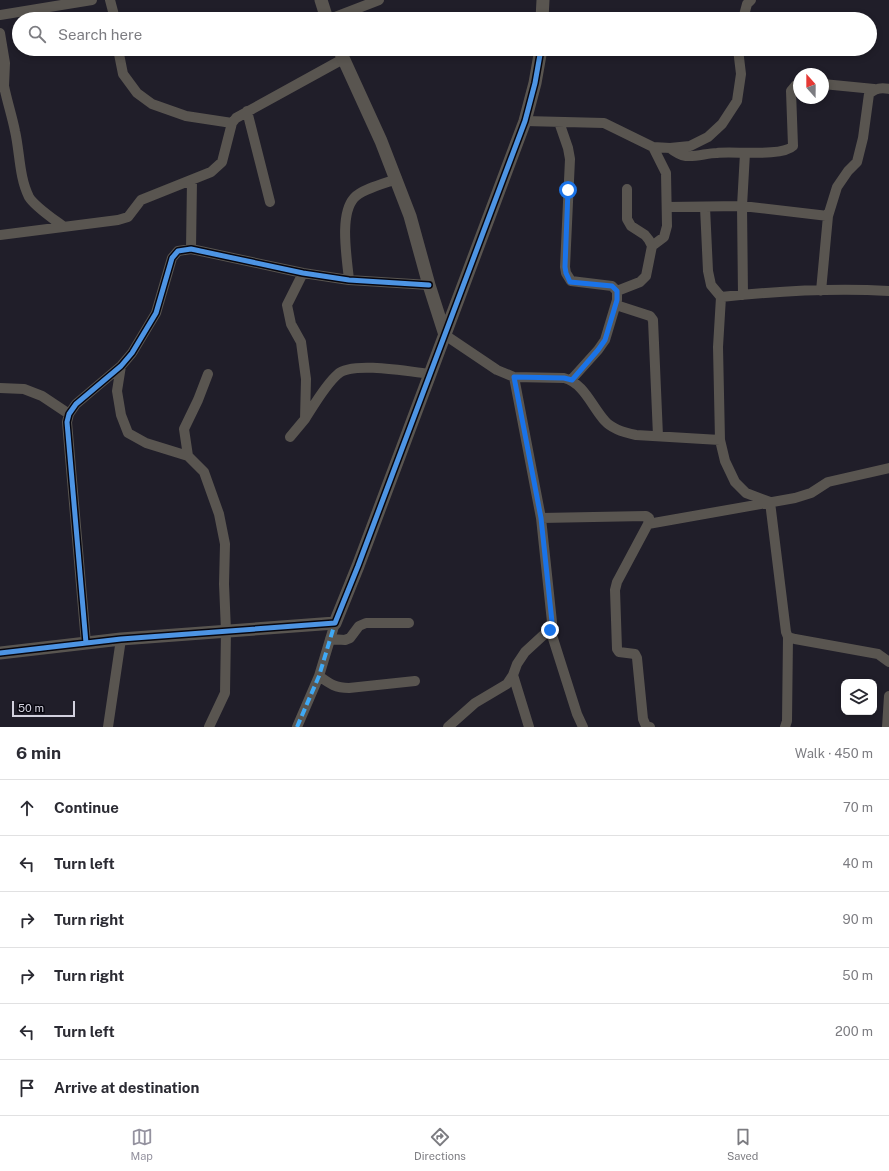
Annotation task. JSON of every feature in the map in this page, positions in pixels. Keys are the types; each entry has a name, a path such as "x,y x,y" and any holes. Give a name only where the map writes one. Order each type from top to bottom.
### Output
{"street":[{"path":"17,12 92,0"},
{"path":"110,0 113,12"},
{"path":"321,0 326,12"},
{"path":"347,12 379,0"},
{"path":"542,12 543,0"},
{"path":"745,12 747,4 751,0"},
{"path":"0,15 12,13"},
{"path":"0,33 5,63 2,86 15,131 22,174 30,198 44,212 64,227"},
{"path":"119,56 123,74 137,93 152,104 186,116 232,123"},
{"path":"0,235 118,220 128,216 141,200 211,172 222,162 232,123 236,118 338,56"},
{"path":"342,56 397,179 410,216 444,335 497,370 514,377 564,378 572,380 606,422 623,432 636,435 720,440"},
{"path":"297,727 319,676 335,623 358,566 525,121 535,83 540,56"},
{"path":"525,121 604,123 653,147 670,148 690,146 708,137 726,118 737,101 741,74 739,56"},
{"path":"829,85 889,89"},
{"path":"670,148 678,154 686,156 718,152 745,153 787,151 793,146 791,91 793,89"},
{"path":"821,291 828,216 837,187 848,171 857,162 863,138 869,94 874,89"},
{"path":"247,111 270,202"},
{"path":"559,122 568,148 570,159 565,267 566,273 570,282 612,286 617,291 616,306 605,340 572,380"},
{"path":"652,246 664,237 667,226 666,173 653,147"},
{"path":"743,295 742,206 745,153"},
{"path":"349,280 345,236 346,216 354,198 363,192 397,179"},
{"path":"191,249 192,180"},
{"path":"617,291 640,282 646,276 652,246 645,235 628,222 627,189"},
{"path":"667,207 742,206 828,216"},
{"path":"705,207 711,285 721,297 718,348 720,440 726,461 735,482 746,493 770,502"},
{"path":"86,643 67,422 69,414 76,404 121,366 132,353 156,313 172,258 178,251 191,249 303,273 349,280 429,285"},
{"path":"303,273 287,305 291,324 301,342 306,379 305,419"},
{"path":"721,297 778,291 889,291"},
{"path":"616,306 650,316 653,320 658,436"},
{"path":"121,366 117,391 121,416 128,434 146,443 188,456 204,472 219,514 225,544 225,693 209,727"},
{"path":"290,437 339,373 351,368 390,369 430,374"},
{"path":"188,456 184,429 198,400 208,374"},
{"path":"514,377 541,518 552,622 550,630 577,714 583,727"},
{"path":"0,388 24,389 42,396 69,414"},
{"path":"648,524 795,498 811,493 828,482 889,468"},
{"path":"770,502 786,632 788,637 787,721 785,727"},
{"path":"541,518 646,516 648,518 648,524 619,576 615,590 617,649 619,652 635,654 637,658 643,719 646,726 650,727"},
{"path":"0,653 121,639 335,623"},
{"path":"330,639 344,640 350,638 359,626 366,623 408,623"},
{"path":"448,727 475,703 507,684 525,652 550,630"},
{"path":"788,637 878,654 889,662"},
{"path":"108,727 121,639"},
{"path":"513,675 529,727"},
{"path":"319,676 331,685 338,688 415,681"},
{"path":"887,727 889,696"}],"marked path":[{"path":"297,727 319,676 335,623"}],"cycle path":[{"path":"0,653 121,639 335,623 358,566 525,121 535,83 540,56"},
{"path":"86,643 67,422 69,414 76,404 121,366 132,353 156,313 172,258 178,251 191,249 303,273 349,280 429,285"}],"route":[{"path":"550,630 552,622 541,518 514,377 564,378 572,380 605,340 617,300 617,291 612,286 570,282 565,267 568,190"}]}
